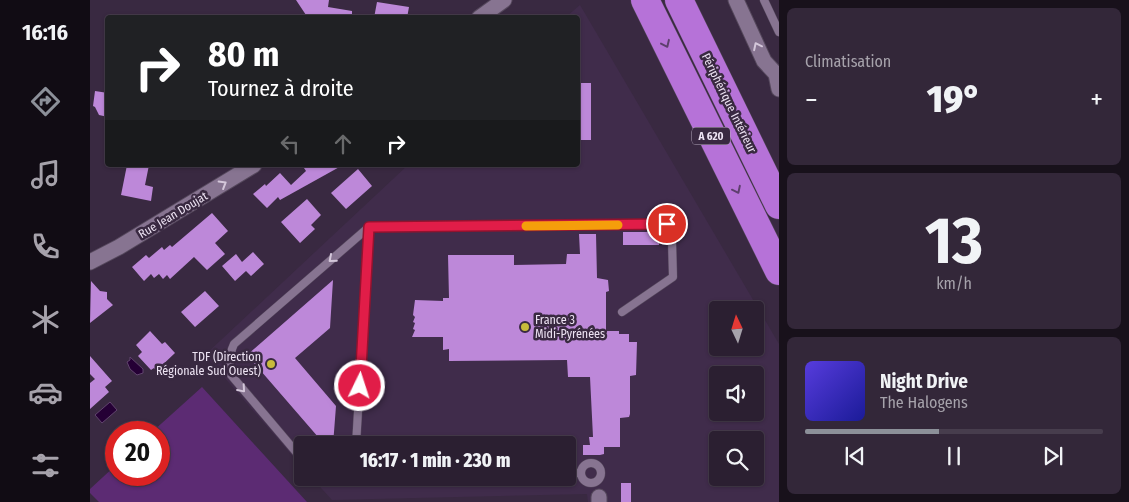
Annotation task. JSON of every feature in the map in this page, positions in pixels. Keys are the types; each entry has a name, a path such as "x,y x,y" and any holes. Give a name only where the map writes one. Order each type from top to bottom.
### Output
{"highway":[{"name":"A 620","path":"645,0 779,271"},
{"name":"Périphérique Intérieur","path":"679,0 779,205"}],"street":[{"path":"483,15 504,0"},
{"path":"736,0 764,61 776,74 779,89"},
{"name":"Rue Jean Doujat","path":"90,262 119,247 251,167"}],"lane":[{"path":"764,0 779,32"},
{"path":"294,450 231,375 229,360 231,351 234,344 369,227 667,224 672,240 673,276 622,312"},
{"path":"357,436 369,227"},
{"path":"581,473 586,465 596,465 600,473 596,481 599,500"},
{"path":"576,473 581,473"},
{"path":"581,473 583,479 587,482 596,481"}],"shaded area":[{"path":"580,5 754,301 709,301 709,356 764,356 764,318 779,344 779,502 588,502 587,494 332,500 319,486 576,486 576,436 294,436 294,458 205,355 406,167 580,167 580,15 568,15"},
{"path":"130,357 143,369 143,373 137,375 130,369 127,362 130,360"},
{"path":"202,387 307,502 99,502 90,493 90,489 105,475 105,486 170,486 170,421 164,421"},
{"path":"110,402 117,410 102,423 95,415"}],"building":[{"path":"296,0 329,0 328,7 352,11 352,15 306,15"},
{"path":"377,2 409,7 408,15 375,15"},
{"path":"580,83 591,83 591,140 580,140"},
{"path":"95,91 105,93 105,116 99,115 93,106"},
{"path":"127,167 149,167 145,185 153,187 151,201 121,195"},
{"path":"303,167 339,167 280,200 278,197 267,208 253,194 265,184 266,186 280,173 291,185 306,171"},
{"path":"358,169 372,186 346,209 331,193"},
{"path":"307,199 321,215 311,225 315,229 300,243 281,222"},
{"path":"212,213 228,231 215,243 225,254 207,270 194,257 170,279 167,275 163,279 159,274 154,278 151,274 144,281 132,267 146,255 149,258 162,247 164,250 170,245 172,247"},
{"path":"623,232 659,232 659,245 623,245"},
{"name":"France 3 Midi-Pyrénées","path":"579,234 596,234 597,278 608,280 609,291 606,292 606,331 619,331 619,334 629,334 629,342 637,342 636,375 630,376 630,414 629,417 620,418 620,447 604,447 604,454 600,455 583,455 583,445 590,445 589,437 593,437 590,377 568,377 567,360 449,361 449,349 443,350 443,337 412,337 415,330 413,329 415,317 413,315 415,300 443,301 443,298 449,298 448,255 514,255 514,265 566,264 567,254 580,254"},
{"path":"253,252 264,264 251,276 246,271 235,281 222,266 236,254 242,262"},
{"name":"TDF (Direction Régionale Sud Ouest)","path":"333,280 330,328 295,358 336,406 334,436 317,436 247,355"},
{"path":"91,281 100,291 107,292 107,299 113,305 90,323"},
{"path":"205,291 219,306 195,327 181,312"},
{"path":"150,331 162,344 165,342 175,353 156,371 154,368 151,370 138,356 142,352 136,345"},
{"path":"90,356 112,381 105,387 109,392 90,409 90,383 95,379 90,374"},
{"path":"621,483 631,483 631,502 621,502"}],"slow traffic":[{"path":"526,226 618,225"}],"place":[{"name":"France 3 Midi-Pyrénées","path":"525,327"},
{"name":"TDF (Direction Régionale Sud Ouest)","path":"271,364"}],"route":[{"path":"360,386 369,227 667,224"}]}
